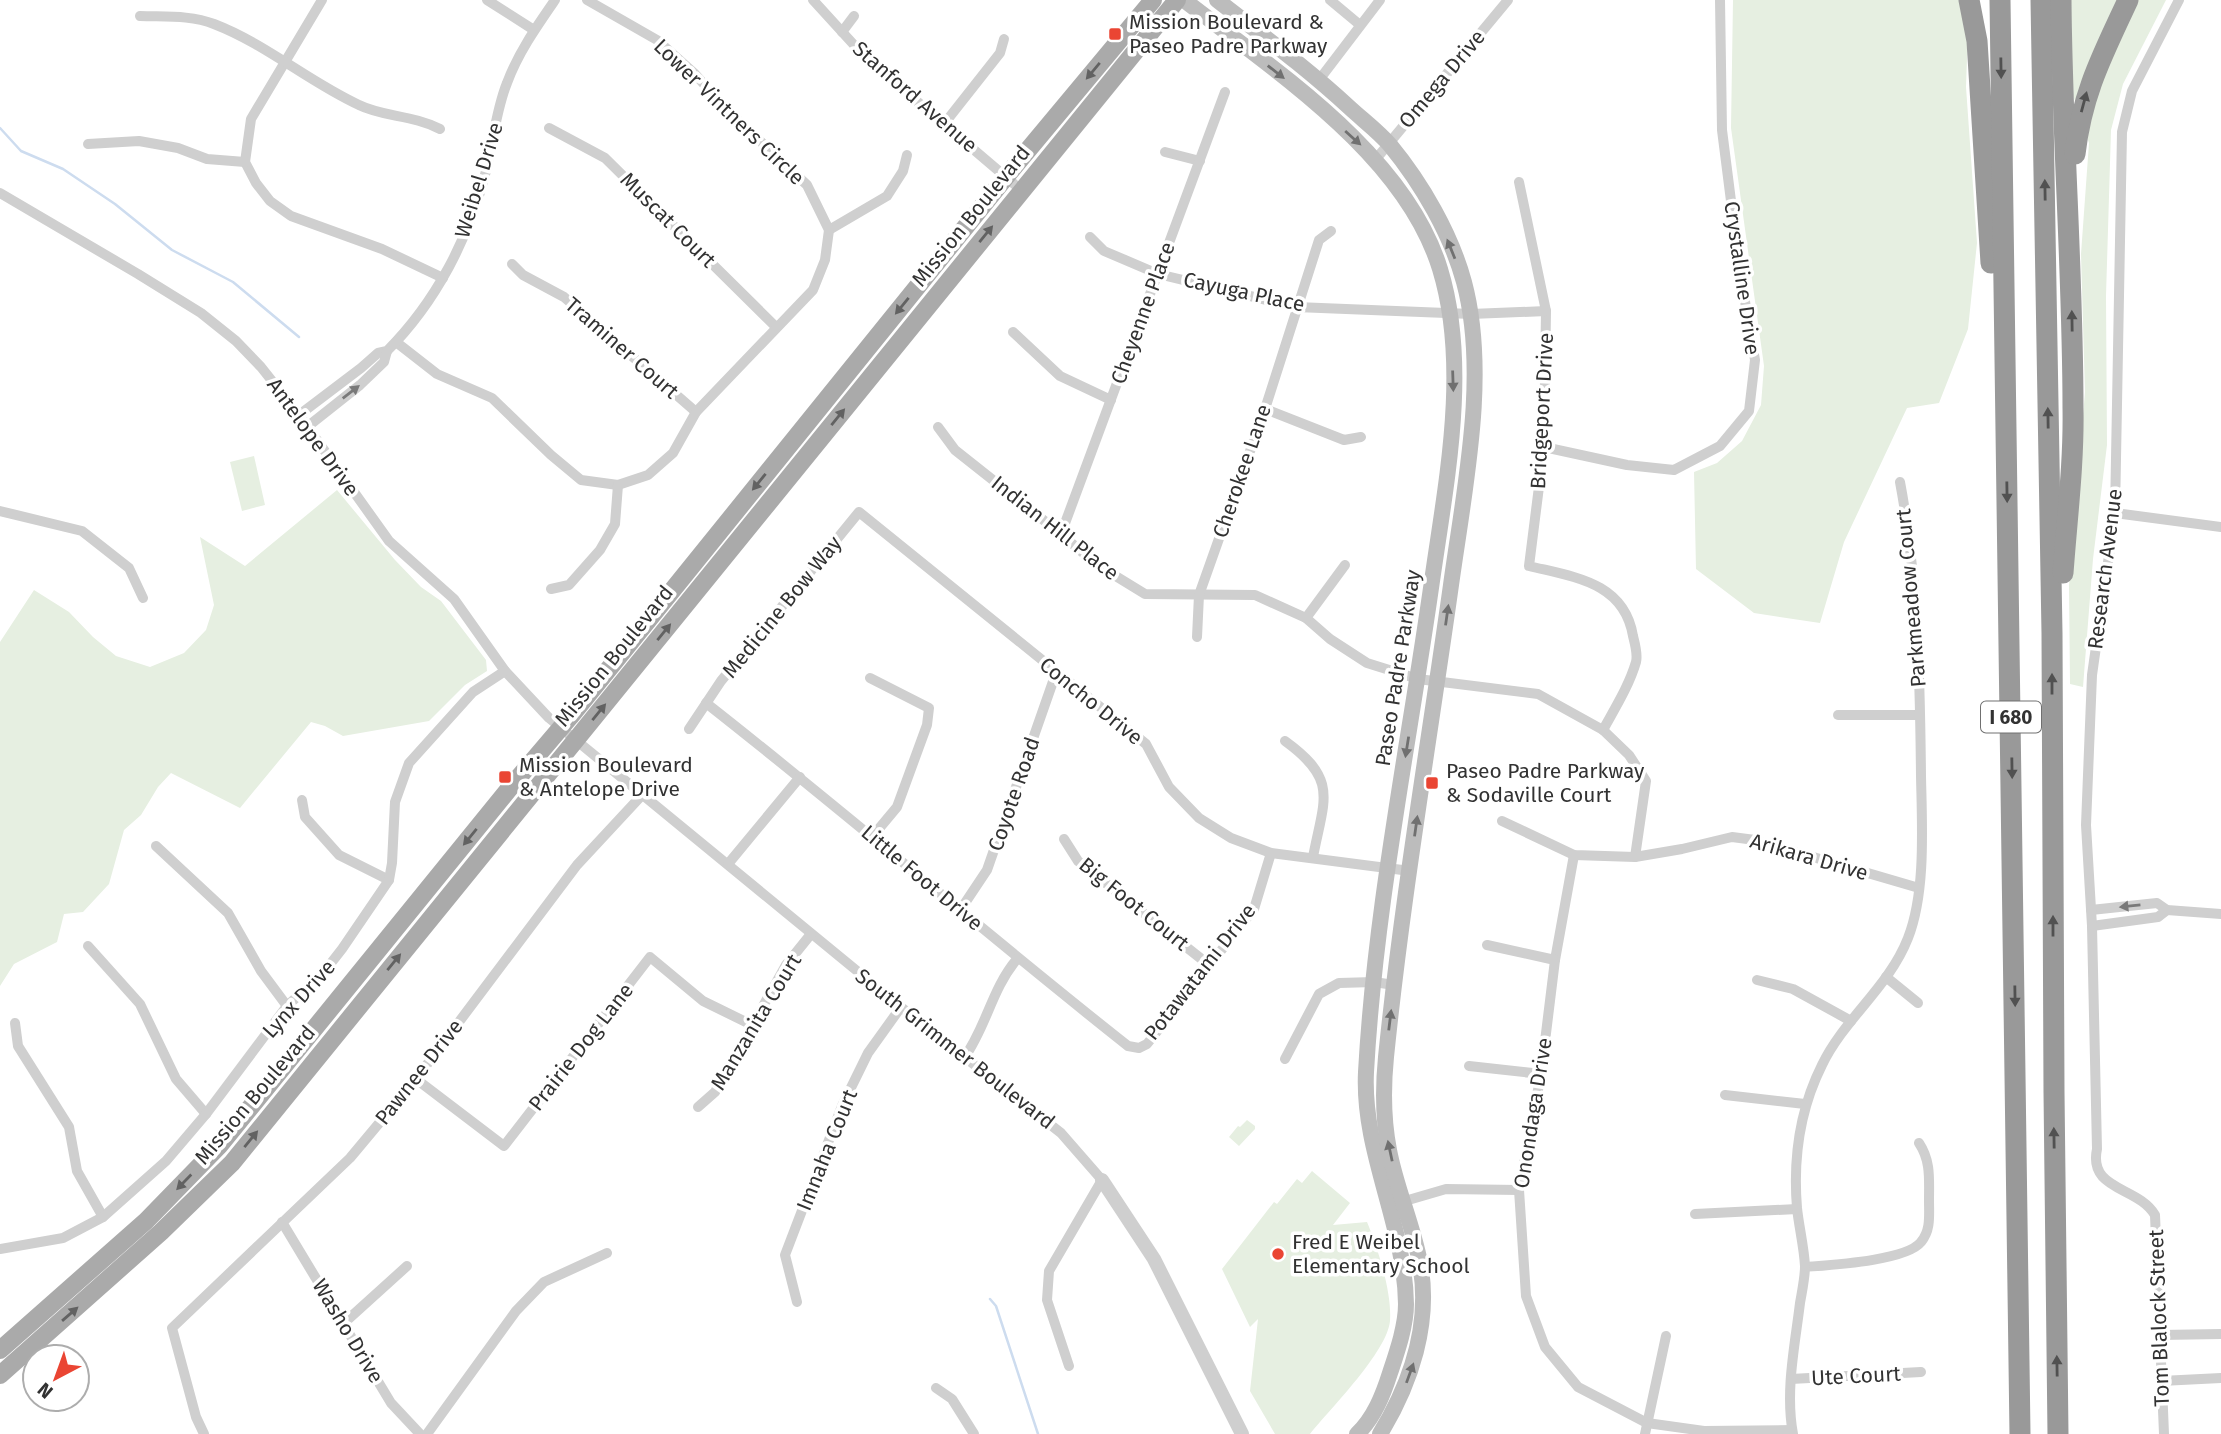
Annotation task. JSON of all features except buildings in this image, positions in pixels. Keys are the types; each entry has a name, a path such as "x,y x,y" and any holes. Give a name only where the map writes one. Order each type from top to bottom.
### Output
{"highway":[{"path":"1969,0 1977,41 1983,153 2006,440"},
{"path":"1981,0 1983,153"},
{"name":"I 680","path":"2000,0 2020,1434"},
{"name":"I 680","path":"2041,0 2052,633 2058,1434"},
{"path":"2052,633 2062,593 2073,411 2071,268 2061,79 2061,0"},
{"path":"2071,268 2078,125 2094,71 2128,0"}],"main road":[{"name":"Mission Boulevard","path":"0,1350 146,1221 219,1146 504,794 562,727 1006,176 1153,0"},
{"name":"Mission Boulevard","path":"0,1375 161,1232 232,1163 1177,0"},
{"name":"Paseo Padre Parkway","path":"1184,0 1307,96 1376,159 1425,230 1439,265 1450,313 1454,387 1452,430 1418,679 1388,867 1374,982 1365,1100 1375,1160 1396,1203 1420,1266 1422,1315 1414,1361 1399,1404 1380,1434"},
{"name":"Paseo Padre Parkway","path":"1217,0 1319,80 1389,144 1420,187 1444,232 1463,278 1471,314 1474,366 1470,448 1385,1061 1384,1106 1406,1307 1396,1357 1384,1393 1365,1426 1357,1434"}],"street":[{"path":"322,0 251,119 245,162 270,201 291,216 382,249 443,278"},
{"path":"487,0 534,30"},
{"name":"Weibel Drive","path":"307,427 384,362 387,351 426,305 443,278 465,233 485,175 507,84 534,30 555,0"},
{"name":"Lower Vintners Circle","path":"587,0 657,40 695,74 725,108 807,185 829,230"},
{"name":"Stanford Avenue","path":"813,0 865,57 1021,190"},
{"path":"1330,0 1360,26"},
{"path":"1319,80 1380,0"},
{"name":"Omega Drive","path":"1376,159 1508,0"},
{"name":"Crystalline Drive","path":"1544,447 1627,465 1674,470 1720,446 1749,411 1755,360 1740,272 1722,130 1720,0"},
{"name":"Research Avenue","path":"2096,1149 2092,926 2086,825 2092,675 2115,513 2122,132 2132,91 2179,0"},
{"path":"140,16 184,17 213,23 360,107 423,120 440,129"},
{"path":"842,32 854,16"},
{"path":"944,124 1000,53 1004,39"},
{"name":"Cheyenne Place","path":"1062,534 1225,92"},
{"name":"Muscat Court","path":"550,128 606,158 776,327"},
{"path":"88,144 139,141 178,148 207,159 245,162"},
{"path":"1165,152 1200,161"},
{"path":"396,342 437,374 492,398 551,455 582,480 618,485 648,475 673,453 696,412 813,290 825,260 829,230 887,196 903,171 907,155"},
{"name":"Bridgeport Drive","path":"1519,182 1546,310 1544,447 1529,566 1584,579 1615,596 1631,621 1637,659 1628,683 1603,730"},
{"name":"Antelope Drive","path":"0,193 201,313 236,341 261,367 299,415 389,541 454,599 505,671 542,711 577,739"},
{"name":"Cherokee Lane","path":"1197,637 1199,595 1265,409 1319,240 1331,231"},
{"name":"Cayuga Place","path":"1090,237 1104,251 1158,274 1296,307 1471,314 1546,310"},
{"name":"Traminer Court","path":"512,264 523,275 564,297 696,412"},
{"path":"1013,332 1060,376 1111,400"},
{"name":"Weibel Drive","path":"299,415 377,353 387,351"},
{"path":"1265,409 1344,440 1361,436"},
{"name":"Indian Hill Place","path":"938,427 955,450 1096,564 1145,594 1255,595 1306,618 1330,639 1367,663 1418,679 1538,694 1603,730 1629,755 1646,780 1635,857"},
{"name":"Parkmeadow Court","path":"1792,1432 1791,1379 1805,1267 1797,1209 1796,1169 1805,1104 1823,1062 1886,977 1908,938 1919,888 1922,846 1920,715 1909,529 1900,482"},
{"path":"551,589 569,585 600,550 615,524 618,485"},
{"path":"0,511 82,531 129,568 143,598"},
{"name":"Concho Drive","path":"859,512 1146,744 1169,788 1199,818 1231,838 1271,853 1410,871"},
{"name":"Medicine Bow Way","path":"689,729 721,681 859,512"},
{"path":"2115,513 2221,527"},
{"path":"1306,618 1345,565"},
{"name":"Lynx Drive","path":"0,1249 63,1238 103,1217 166,1161 206,1114 287,1006 324,972 389,880 393,863 395,802 410,763 473,692 505,671"},
{"name":"Coyote Road","path":"961,909 987,870 1056,673"},
{"path":"870,678 929,708 927,726 897,807 872,837"},
{"name":"Little Foot Drive","path":"706,703 961,909 1017,959 1128,1046 1139,1048"},
{"path":"1838,715 1920,715"},
{"name":"South Grimmer Boulevard","path":"577,739 811,934 1061,1133 1102,1180 1154,1259 1242,1434"},
{"path":"1285,741 1306,756 1319,772 1324,787 1313,857"},
{"path":"728,864 800,777"},
{"name":"Pawnee Drive","path":"204,1434 196,1417 172,1328 350,1158 416,1079 577,865 642,795"},
{"path":"302,800 305,817 339,855 389,880"},
{"path":"1502,821 1574,855"},
{"name":"Arikara Drive","path":"1574,855 1635,857 1732,837 1755,840 1919,888"},
{"name":"Big Foot Court","path":"1064,839 1078,861 1209,965"},
{"path":"156,846 229,913 261,971 287,1006"},
{"name":"Potawatami Drive","path":"1139,1048 1147,1044 1254,909 1271,853"},
{"name":"Onondaga Drive","path":"1574,855 1555,960 1541,1074 1519,1190 1526,1296 1545,1346 1578,1387 1646,1428 1792,1432"},
{"path":"2091,910 2157,903 2167,910 2221,914"},
{"path":"2092,926 2158,917 2167,910"},
{"name":"Manzanita Court","path":"698,1107 715,1092 786,965 811,934"},
{"path":"1487,945 1555,960"},
{"path":"88,946 140,1004 176,1079 206,1114"},
{"name":"Prairie Dog Lane","path":"416,1079 504,1146 650,957 703,1001 752,1025"},
{"path":"964,1058 978,1036 998,985 1017,959"},
{"path":"1886,977 1918,1003"},
{"path":"1757,980 1793,989 1851,1021"},
{"path":"1285,1059 1320,994 1339,982 1394,985"},
{"name":"Imnaha Court","path":"797,1302 785,1255 842,1106 868,1053 901,1007"},
{"path":"15,1023 18,1046 69,1127 77,1171 103,1217"},
{"path":"1469,1066 1541,1074"},
{"path":"1725,1096 1805,1104"},
{"path":"1805,1267 1884,1258 1919,1245 1929,1229 1930,1168 1919,1143"},
{"name":"Tom Blalock Street","path":"2096,1149 2094,1160 2097,1172 2149,1205 2155,1215 2164,1434"},
{"path":"1069,1366 1047,1300 1049,1271 1102,1180"},
{"path":"1396,1203 1446,1189 1519,1190"},
{"path":"1695,1214 1797,1209"},
{"name":"Washo Drive","path":"282,1222 391,1403 420,1434"},
{"path":"427,1434 516,1311 544,1282 607,1253"},
{"path":"344,1323 408,1266"},
{"path":"2160,1335 2221,1334"},
{"path":"1646,1428 1665,1336"},
{"name":"Ute Court","path":"1791,1379 1921,1372"},
{"path":"2161,1381 2221,1378"},
{"path":"936,1388 952,1399 974,1434"}],"shaded area":[{"path":"1733,0 1969,0 1966,87 1977,243 1968,329 1939,403 1907,408 1844,542 1820,623 1754,613 1696,569 1694,472 1717,463 1742,441 1761,405 1764,366 1731,128"},
{"path":"2069,0 2166,0 2123,84 2111,130 2106,296 2107,445 2093,559 2083,687 2070,684 2069,586 2085,392 2081,254 2089,143 2070,86"},
{"path":"254,456 265,505 242,511 230,462"},
{"path":"337,490 395,560 421,587 441,601 486,660 487,671 465,685 429,721 343,736 311,722 240,808 171,773 158,787 141,815 124,830 109,884 83,912 64,914 57,942 14,964 0,986 0,642 34,590 69,612 116,656 150,667 184,653 206,630 214,605 200,537 245,566"},
{"path":"1247,1120 1255,1129 1239,1146 1229,1137"},
{"path":"1312,1171 1350,1203 1333,1225 1367,1222 1387,1284 1390,1321 1387,1334 1369,1364 1310,1434 1275,1434 1250,1391 1258,1319 1250,1327 1222,1269 1274,1202 1277,1204 1297,1179 1302,1183"}],"waterway":[{"path":"0,128 21,151 63,169 115,204 172,250 233,282 299,337"},
{"path":"990,1299 996,1306 1038,1434"}],"place":[{"name":"Mission Boulevard & Paseo Padre Parkway","path":"1115,34"},
{"name":"Mission Boulevard & Antelope Drive","path":"505,777"},
{"name":"Paseo Padre Parkway & Sodaville Court","path":"1432,783"},
{"name":"Fred E Weibel Elementary School","path":"1278,1254"}]}
